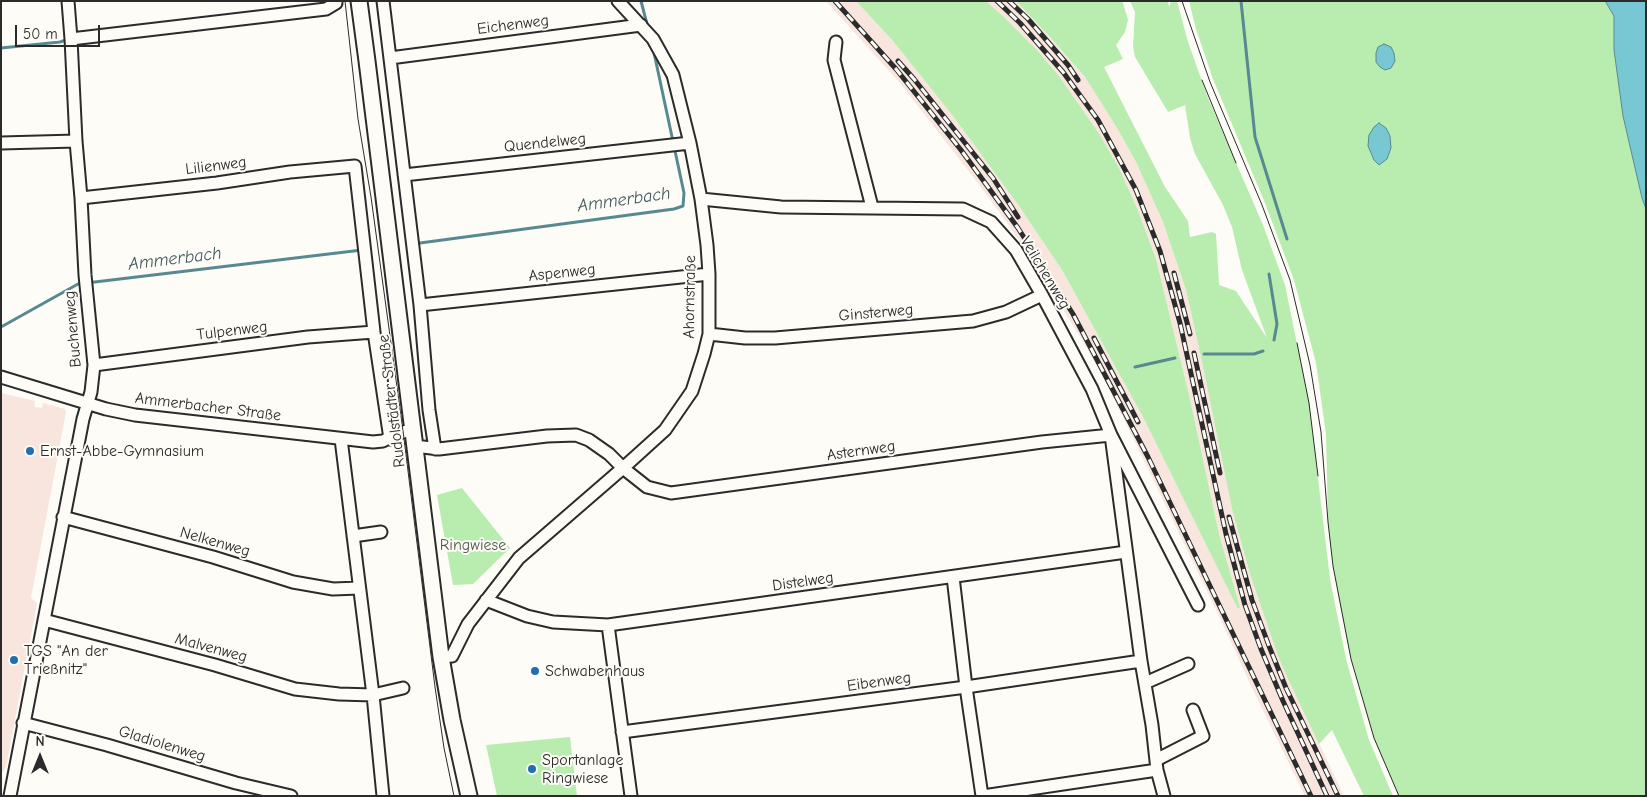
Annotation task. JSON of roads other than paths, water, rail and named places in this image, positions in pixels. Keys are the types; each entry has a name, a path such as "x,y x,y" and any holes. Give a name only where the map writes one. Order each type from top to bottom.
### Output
{"main road":[{"name":"Rudolstädter Straße","path":"359,1 441,657 452,720 469,796"}],"street":[{"name":"Buchenweg","path":"8,789 44,620 83,419 91,392 94,365 86,293 68,1"},
{"path":"71,39 326,9 336,3 336,1"},
{"path":"383,1 420,305 429,410 439,449"},
{"name":"Ahornstraße","path":"441,657 452,656 468,624 519,558 624,468 665,430 692,391 704,354 709,334 709,274 701,199 680,144 673,75 653,39 618,1"},
{"name":"Eichenweg","path":"390,58 643,27"},
{"path":"836,42 834,60 872,208"},
{"path":"1,143 76,141"},
{"name":"Quendelweg","path":"404,175 680,144"},
{"name":"Lilienweg","path":"81,198 217,183 290,172 355,166 374,332"},
{"name":"Veilchenweg","path":"701,199 782,207 963,209 991,222 1016,250 1042,295 1092,389 1111,435 1198,605"},
{"name":"Aspenweg","path":"420,305 709,274"},
{"name":"Ginsterweg","path":"709,334 745,338 775,338 973,321 1006,312 1042,295"},
{"path":"374,332 390,439"},
{"name":"Tulpenweg","path":"94,365 308,337 374,332"},
{"name":"Ammerbacher Straße","path":"1,377 106,409 135,415 373,442 390,439 398,433 413,430"},
{"name":"Asternweg","path":"415,446 439,449 548,436 576,435 586,438 609,454 647,487 671,493 1042,442 1111,435"},
{"path":"1111,435 1141,661 1157,765 1164,796"},
{"path":"341,439 373,695 383,796"},
{"name":"Nelkenweg","path":"64,517 213,557 293,582 333,589 359,588"},
{"path":"353,536 381,532"},
{"name":"Distelweg","path":"486,600 519,613 553,622 608,625 953,578 1126,552"},
{"path":"953,578 966,687 983,796 1157,765 1203,736 1193,710"},
{"name":"Malvenweg","path":"44,620 295,689 340,694 373,695 403,688"},
{"path":"608,625 630,796"},
{"name":"Eibenweg","path":"622,732 966,687 1141,661"},
{"path":"1145,683 1188,664"},
{"name":"Gladiolenweg","path":"23,723 107,745 236,783 291,796"}],"water":[{"path":"1605,1 1646,1 1646,209 1623,116 1614,50 1614,16"},
{"path":"1384,44 1391,47 1395,61 1391,68 1385,70 1376,62 1378,47"},
{"path":"1379,123 1386,128 1390,136 1391,148 1387,159 1379,165 1374,160 1368,146 1369,135"}],"waterway":[{"name":"Ammerbach","path":"641,1 648,28"},
{"path":"1241,1 1255,137 1287,239"},
{"path":"1,48 66,40"},
{"name":"Ammerbach","path":"420,243 674,209 683,206 684,193 653,48"},
{"name":"Ammerbach","path":"1,327 78,284 362,250"},
{"path":"1269,274 1277,324 1274,340"},
{"path":"1204,354 1254,354 1263,351"},
{"path":"1135,367 1175,358"}],"tram line":[{"path":"345,1 358,119 371,197 403,431 435,687 444,748 454,796"},
{"path":"1182,1 1210,82 1262,205 1290,280 1310,365 1321,432 1333,566 1351,659 1374,738 1399,796"},
{"path":"1202,80 1236,163"},
{"path":"1297,343 1309,403 1318,476"}],"railway":[{"path":"835,1 896,69 961,150 1018,228 1073,314 1148,457 1311,796"},
{"path":"997,1 1020,23 1063,72 1098,120 1136,190 1160,251 1180,323 1226,534 1245,605 1283,701 1327,796"},
{"path":"1009,1 1028,19 1068,65 1078,80"},
{"path":"898,61 993,178 1018,217"},
{"path":"1174,273 1190,334"},
{"path":"1094,338 1138,422"},
{"path":"1194,353 1220,473"},
{"path":"1229,517 1252,600 1269,646 1286,688 1338,796"}],"place":[{"name":"Ernst-Abbe-Gymnasium","path":"30,451"},
{"name":"TGS \"An der Trießnitz\"","path":"14,660"},
{"name":"Schwabenhaus","path":"535,671"},
{"name":"Sportanlage Ringwiese","path":"532,769"}],"park label":[{"name":"Ringwiese","path":"473,545"}]}
